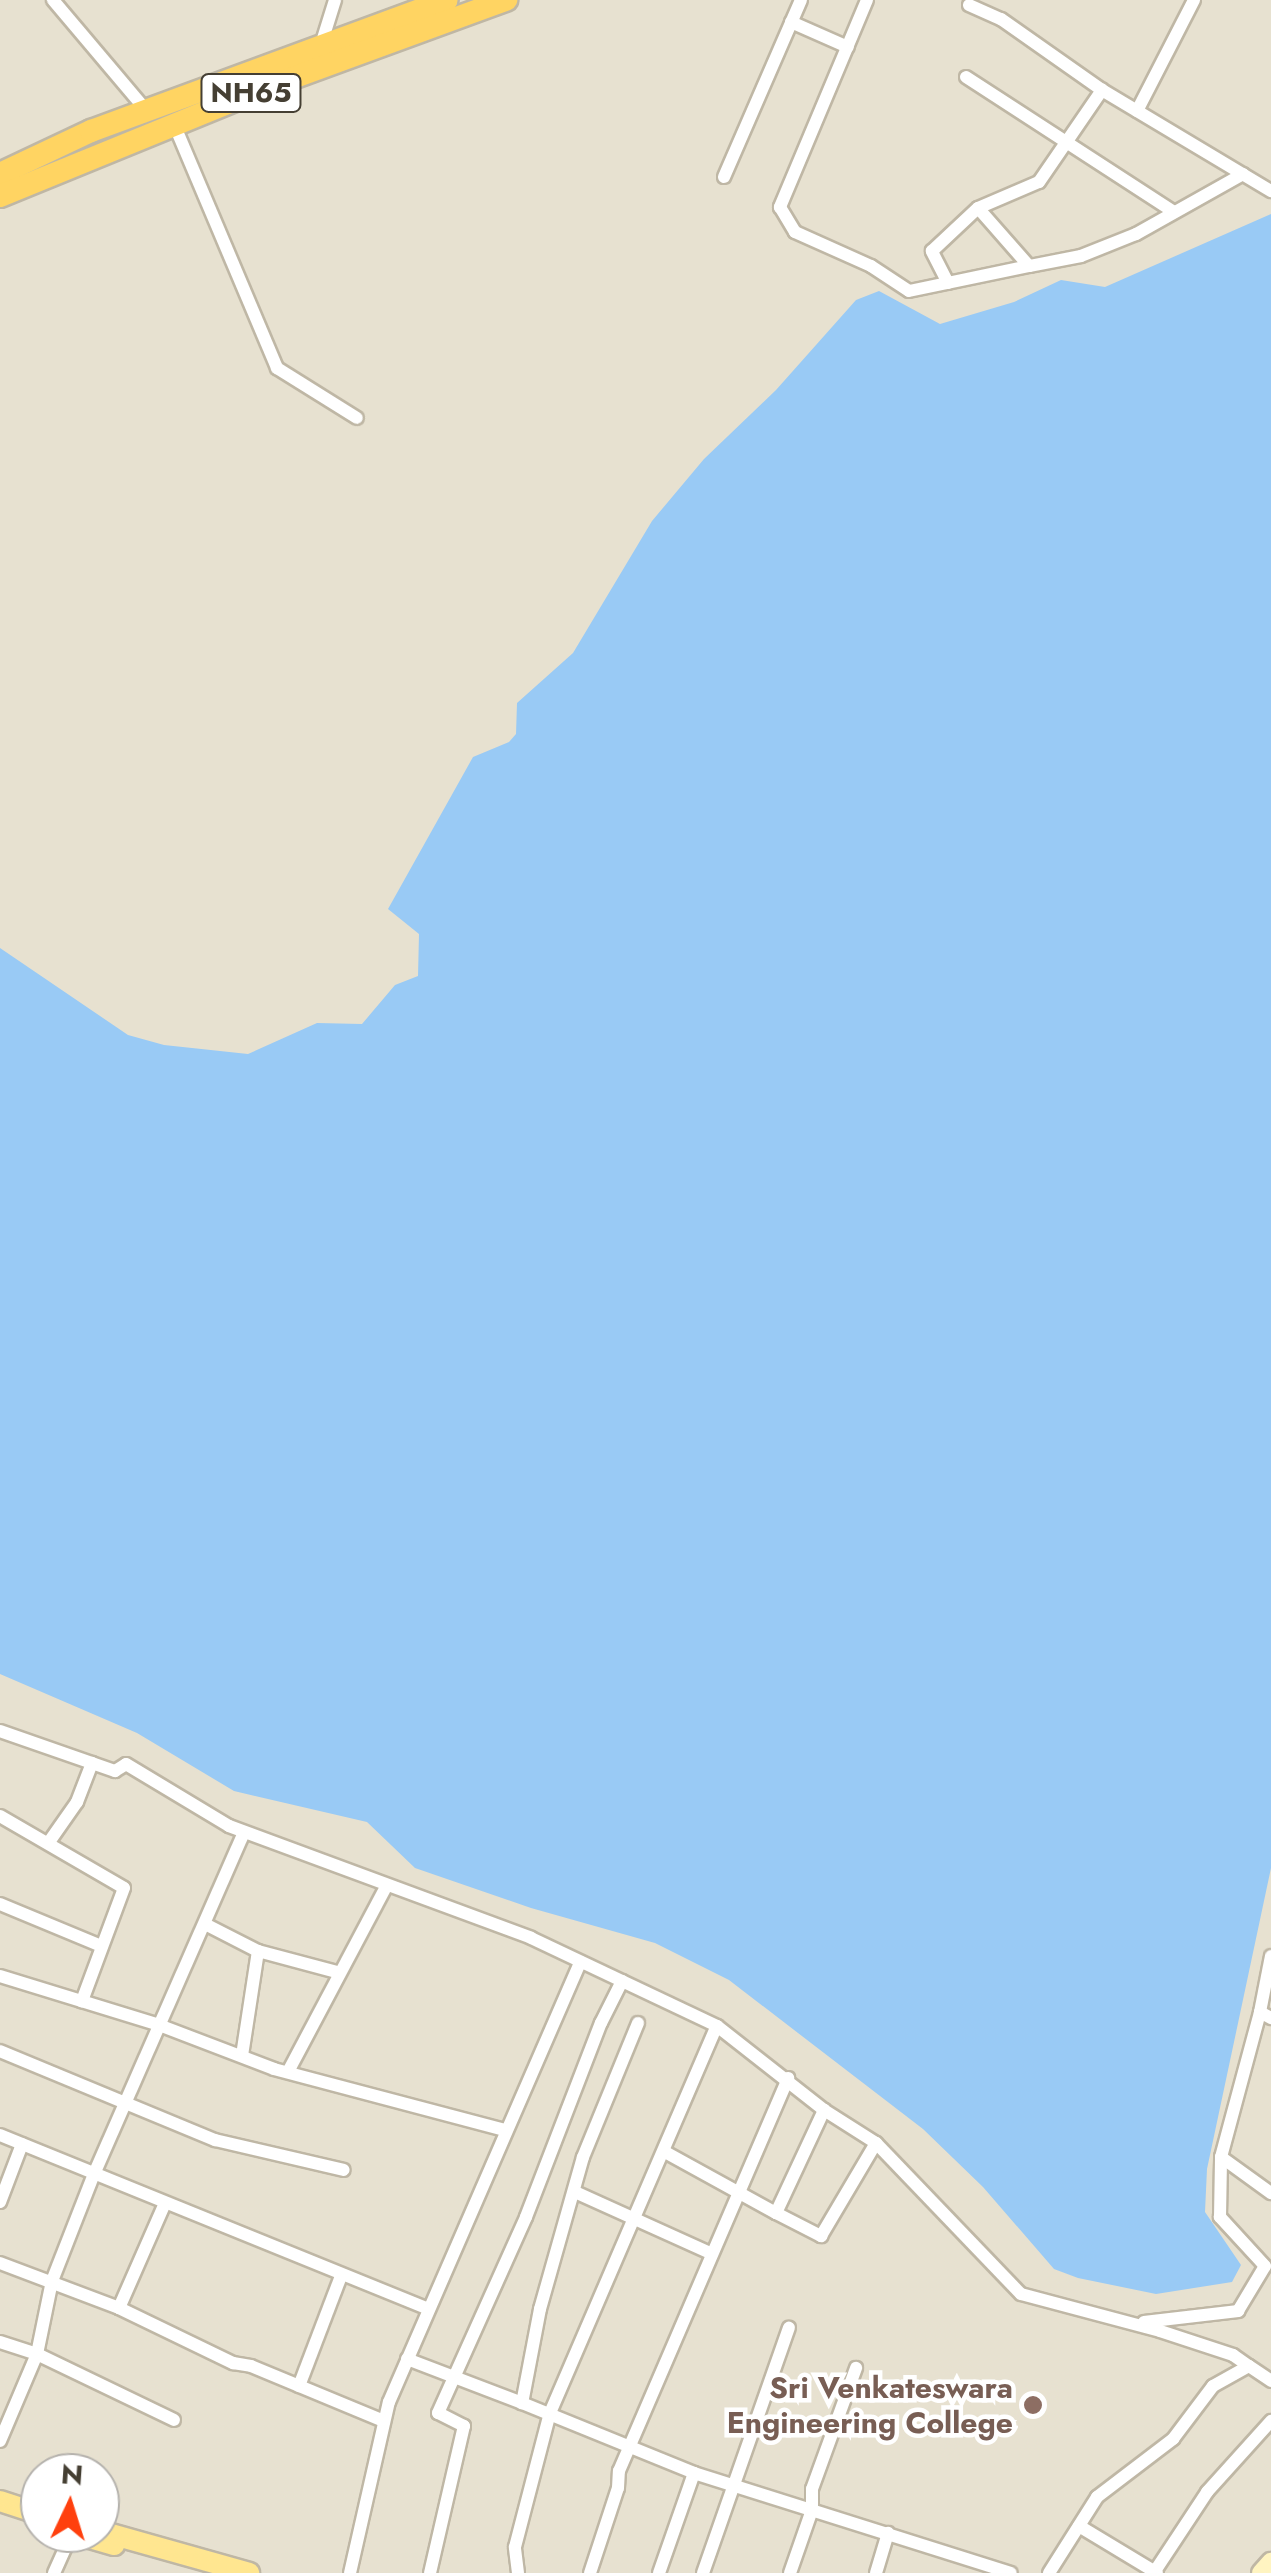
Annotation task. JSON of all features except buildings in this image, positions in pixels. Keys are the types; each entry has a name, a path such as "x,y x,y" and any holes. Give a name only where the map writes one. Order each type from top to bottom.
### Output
{"highway":[{"name":"NH65","path":"0,174 146,110 447,0"},
{"name":"NH65","path":"0,196 174,124 506,0"}],"main road":[{"path":"120,2536 249,2573"},
{"path":"120,2547 212,2573"}],"street":[{"path":"53,0 146,110"},
{"path":"321,45 335,0"},
{"path":"724,177 801,0"},
{"path":"867,0 780,207 795,232 871,266 908,291 1081,256 1243,174"},
{"path":"1137,111 1194,0"},
{"path":"969,5 1001,19 1102,90 1271,190"},
{"path":"791,22 848,47"},
{"path":"966,77 1174,212"},
{"path":"948,283 932,251 978,208 1039,182 1102,90"},
{"path":"174,124 277,368 357,418"},
{"path":"978,208 1028,266"},
{"path":"0,1731 115,1771 126,1764 244,1832 580,1962 717,2026 824,2110 876,2143 1021,2294 1233,2355 1271,2381"},
{"path":"49,1842 77,1802 92,1763"},
{"path":"0,1816 124,1888 99,1945 82,2001"},
{"path":"0,2441 37,2354 52,2281 94,2174 244,1832"},
{"path":"289,2070 336,1972 386,1885"},
{"path":"0,1904 99,1945"},
{"path":"205,1924 258,1951 336,1972"},
{"path":"242,2056 258,1951"},
{"path":"1133,2324 1238,2312 1266,2266 1220,2216 1221,2157 1265,2015 1271,1956"},
{"path":"350,2573 384,2421 407,2359 580,1962"},
{"path":"0,1976 242,2056 505,2130"},
{"path":"430,2573 464,2426 438,2413 526,2216 600,2023 622,1981"},
{"path":"522,2403 540,2308 583,2157 638,2023"},
{"path":"518,2573 514,2547 550,2413 717,2026"},
{"path":"0,2051 216,2140 344,2170"},
{"path":"590,2573 630,2446 736,2191 788,2078"},
{"path":"776,2213 824,2110"},
{"path":"0,2135 428,2308"},
{"path":"665,2152 821,2236 876,2143"},
{"path":"0,2202 22,2144"},
{"path":"1221,2157 1271,2193"},
{"path":"575,2192 710,2253"},
{"path":"119,2308 166,2203"},
{"path":"0,2263 119,2308 233,2363 251,2366 384,2421"},
{"path":"300,2386 341,2276"},
{"path":"703,2573 789,2328"},
{"path":"0,2342 37,2354 174,2420"},
{"path":"407,2359 550,2413 694,2474 1010,2573"},
{"path":"1049,2573 1098,2498 1173,2438 1202,2397 1249,2366"},
{"path":"790,2573 812,2510 812,2489 856,2368"},
{"path":"1079,2526 1156,2572 1207,2492 1271,2421"},
{"path":"659,2573 694,2474"},
{"path":"876,2573 888,2533"},
{"path":"955,2573 960,2557"}],"shaded area":[{"path":"0,0 1271,0 1271,2573 0,2573"}],"water":[{"path":"1271,214 1271,1868 1207,2169 1205,2212 1241,2265 1232,2282 1156,2294 1078,2278 1054,2269 983,2187 923,2129 729,1980 655,1943 531,1908 415,1868 367,1822 234,1791 137,1733 0,1674 0,948 128,1035 164,1045 248,1054 317,1023 362,1024 395,985 418,976 419,934 388,909 473,757 509,742 516,734 517,703 573,653 652,521 704,459 776,390 856,300 879,291 940,324 1014,302 1061,280 1105,287"}],"place":[{"name":"Sri Venkateswara Engineering College","path":"1033,2405"}]}
